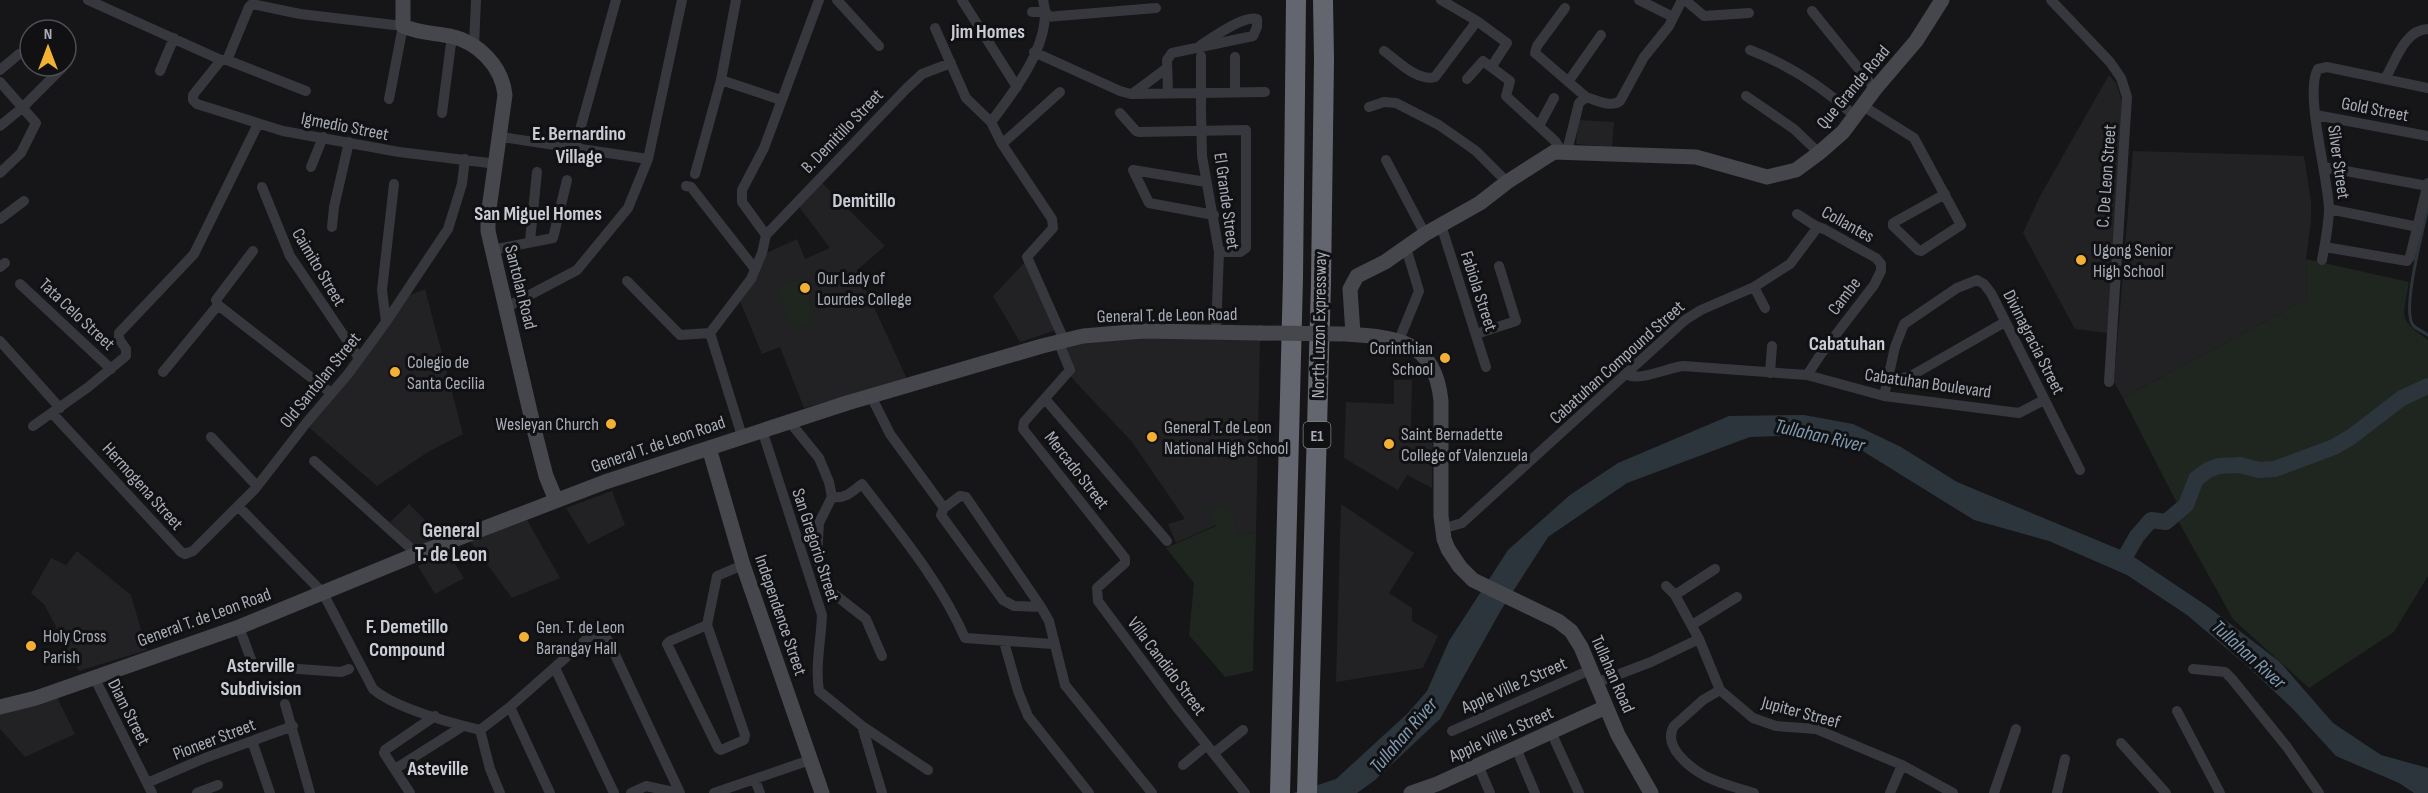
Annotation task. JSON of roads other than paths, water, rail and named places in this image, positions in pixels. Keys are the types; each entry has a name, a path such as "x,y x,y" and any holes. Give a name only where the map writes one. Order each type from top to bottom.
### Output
{"highway":[{"name":"North Luzon Expressway","path":"1280,793 1293,289 1296,0"},
{"name":"North Luzon Expressway","path":"1307,793 1321,282 1324,4"}],"main road":[{"path":"403,0 403,26"},
{"name":"Que Grande Road","path":"1564,151 1696,157 1767,177 1796,170 1843,132 1875,89 1906,54 1942,0"},
{"name":"Santolan Road","path":"403,26 411,30 452,36 474,46 483,53 502,78 505,95 501,137 488,216 492,250 546,476 556,500"},
{"path":"1347,334 1350,289 1352,282 1358,276 1385,262 1425,234 1480,203 1507,182 1554,152 1564,151"},
{"name":"General T. de Leon Road","path":"0,707 36,698 239,627 556,500 742,436 1061,340 1119,332 1347,334 1399,340 1423,355 1434,369 1439,382 1442,529 1452,556 1460,567 1478,583"},
{"name":"Independence Street","path":"709,448 743,565 822,793"},
{"name":"Tullahan Road","path":"1478,583 1571,631 1635,768 1651,793"},
{"name":"Apple Ville 1 Street","path":"1411,793 1437,784 1606,707"}],"street":[{"path":"88,0 224,60 306,91"},
{"path":"474,46 476,0"},
{"path":"575,148 616,0"},
{"path":"507,307 577,270 628,208 648,159 682,0"},
{"path":"695,174 721,80 736,0"},
{"path":"627,281 680,335 710,333 737,299 755,269 766,235 742,202 741,196 764,148 819,0"},
{"path":"962,0 1017,87"},
{"path":"991,122 1017,87 1034,52 1046,15 1043,0"},
{"path":"1441,0 1477,21 1507,43 1492,66"},
{"path":"1640,0 1673,17"},
{"path":"1565,8 1537,46 1535,53 1586,97 1611,104 1620,101 1644,57 1669,26 1678,6 1685,0 1704,16 1749,13"},
{"name":"C. De Leon Street","path":"2051,0 2109,62 2121,78 2127,97 2109,382"},
{"path":"845,2 879,46"},
{"path":"224,60 252,4 300,14 403,26 389,99"},
{"path":"1032,12 1046,15 1156,8"},
{"path":"1812,11 1875,89"},
{"path":"1168,93 1168,56 1172,53 1201,51 1252,36 1257,27 1257,19 1250,18 1241,22 1201,51"},
{"path":"1384,51 1414,73 1427,78 1435,78 1477,21"},
{"path":"935,28 966,98 991,122 1002,144 1052,219 1053,228 1027,257 1061,340"},
{"path":"2428,29 2421,29 2407,40 2385,79 2428,88"},
{"path":"1568,81 1601,35"},
{"path":"442,112 452,36"},
{"path":"160,71 174,38"},
{"path":"1750,50 1779,61 1859,111 1914,138 1945,194 1961,225 1921,250 1915,248 1893,226 1896,220 1945,194"},
{"name":"El Grande Street","path":"1201,51 1201,131 1206,182 1214,215 1219,252 1216,332"},
{"path":"1034,52 1126,93 1265,92"},
{"path":"0,70 18,55"},
{"path":"1235,57 1235,92"},
{"name":"Igmedio Street","path":"224,60 194,95 193,100 197,104 283,131 399,152 497,164"},
{"path":"1467,79 1479,62 1483,61 1492,66 1510,81 1506,96 1564,151 1579,103 1586,97"},
{"name":"B. Demitillo Street","path":"766,235 922,74 951,63"},
{"name":"Silver Street","path":"2322,260 2329,209 2313,82 2318,69 2327,67 2385,79"},
{"path":"1167,68 1126,93 1120,110 1136,131 1246,130 1246,248 1240,252 1219,252"},
{"path":"0,126 52,78"},
{"path":"721,80 781,100"},
{"path":"0,82 36,123 21,153 0,173"},
{"path":"1002,144 1059,92"},
{"path":"1746,96 1794,129 1819,153"},
{"path":"1539,126 1554,98"},
{"path":"1369,107 1384,102 1396,103 1430,120 1476,151 1507,182"},
{"name":"Gold Street","path":"2316,114 2428,136"},
{"path":"33,426 111,369 127,353 119,339 119,333 194,254 258,124"},
{"path":"311,167 322,137"},
{"path":"501,137 648,159"},
{"path":"332,226 334,207 349,142"},
{"name":"Old Santolan Street","path":"239,507 359,358 448,229 462,184 465,159"},
{"path":"1386,160 1425,234"},
{"path":"2324,167 2428,185 2410,258 2407,261 2325,247"},
{"path":"1206,182 1133,170 1149,203 1214,215"},
{"path":"530,241 537,172"},
{"path":"492,250 553,238 567,180"},
{"path":"386,322 382,290 394,184"},
{"path":"686,186 691,187 755,269"},
{"name":"Caimito Street","path":"262,187 290,256 359,358"},
{"path":"0,219 24,201"},
{"path":"2329,209 2418,227"},
{"name":"Collantes","path":"1797,214 1816,228 1824,229 1876,258 1881,264"},
{"name":"Fabiola Street","path":"1441,225 1486,367"},
{"name":"Cabatuhan Compound Street","path":"1442,529 1462,523 1685,320 1701,310 1754,287 1790,264 1816,228"},
{"path":"1399,340 1419,291 1406,248"},
{"path":"164,372 217,303 253,251"},
{"name":"Cambe","path":"1807,375 1827,345 1866,298 1881,271 1881,264"},
{"path":"1476,334 1516,321 1499,266"},
{"name":"Divinagracia Street","path":"1884,396 1895,346 1904,324 1939,299 1977,280 1984,284 2006,322 2080,470"},
{"name":"Tata Celo Street","path":"20,284 111,369"},
{"path":"1754,287 1766,308"},
{"path":"217,303 331,393"},
{"path":"1888,375 1909,377 2006,322"},
{"path":"710,333 742,436"},
{"name":"Mercado Street","path":"1061,340 1070,370 1046,400 1024,422 1023,429 1126,560"},
{"path":"0,341 56,410"},
{"path":"1770,373 1772,346"},
{"name":"Cabatuhan Boulevard","path":"1627,375 1640,377 1683,366 1807,375 1884,396 2019,413 2044,400"},
{"path":"871,396 890,434 944,508"},
{"path":"1046,400 1167,541"},
{"name":"Hermogena Street","path":"56,410 181,552 185,554 193,551 239,507"},
{"path":"789,421 819,458 826,471 832,497 819,523 817,557 829,590 866,620 882,656"},
{"name":"San Gregorio Street","path":"762,430 822,615 816,673 819,691 862,726"},
{"path":"211,437 257,486"},
{"path":"314,461 417,554"},
{"path":"832,497 846,496 862,484 937,584 953,610 965,638 1053,644"},
{"path":"1041,607 1014,606 1004,600 941,515 944,508 960,496 966,497 1041,607 1049,621 1065,686 1150,792"},
{"path":"239,507 323,593 373,689 385,699 480,730"},
{"name":"Villa Candido Street","path":"1126,560 1101,583 1096,594 1098,601 1245,793"},
{"path":"707,625 670,640 667,644 718,748 723,750 744,740 744,732 707,625 717,576 743,565"},
{"path":"1675,594 1715,569"},
{"name":"Jupiter Streef","path":"1666,586 1675,594 1692,625 1720,690 1753,718 1776,726 1816,729 1902,765 1953,793"},
{"path":"1692,625 1737,597"},
{"path":"239,627 252,662 256,666 341,672 349,669"},
{"path":"480,730 589,638 603,634 609,642 679,793"},
{"name":"Apple Ville 2 Street","path":"1452,730 1593,676 1652,662 1699,639"},
{"path":"1004,642 1028,716 1089,793"},
{"path":"555,668 614,793"},
{"path":"2193,669 2225,672 2287,747 2319,793"},
{"name":"Diam Street","path":"94,677 149,788"},
{"path":"1720,690 1703,700 1671,730 1671,742 1681,759 1705,776 1754,793"},
{"path":"285,704 293,726 309,793"},
{"path":"510,707 550,793"},
{"path":"2177,711 2220,793"},
{"path":"410,793 384,753 385,750 435,716"},
{"name":"Pioneer Street","path":"149,788 205,758 293,726"},
{"path":"395,769 463,726"},
{"path":"862,726 928,770"},
{"path":"862,726 882,793"},
{"path":"1994,793 2016,729"},
{"path":"480,730 490,769 500,793"},
{"path":"1183,765 1243,730"},
{"path":"1551,732 1578,793"},
{"path":"252,741 270,793"},
{"path":"2121,743 2166,793"},
{"path":"1516,748 1535,793"},
{"path":"2057,793 2065,759"},
{"path":"714,793 810,760"},
{"path":"1478,765 1490,793"},
{"path":"1890,793 1902,765"},
{"path":"755,780 760,793"},
{"path":"197,793 218,785"},
{"path":"631,793 646,786 679,793"}],"water":[{"name":"Tullahan River","path":"1804,415 1853,424 1901,447 1957,482 2128,553 2207,606 2280,662 2333,723 2381,755 2428,768 2428,793 2414,793 2399,783 2336,756 2292,708 2245,664 2187,615 2127,575 2049,541 1974,520 1861,450 1783,436 1750,437 1627,483 1548,537 1501,610 1440,719 1375,780 1357,793 1293,793 1336,779 1408,713 1427,691 1449,641 1508,550 1570,495 1618,463 1729,416"}],"waterway":[{"path":"2428,206 2414,268 2410,303 2413,325 2428,335"},
{"path":"2122,562 2137,536 2151,520 2166,522 2186,505 2196,479 2208,470 2219,466 2240,465 2259,470 2275,469 2334,447 2351,437 2402,398 2428,386"}],"place":[{"name":"Ugong Senior High School","path":"2081,260"},
{"name":"Our Lady of Lourdes College","path":"805,288"},
{"name":"Corinthian School","path":"1445,358"},
{"name":"Colegio de Santa Cecilia","path":"395,372"},
{"name":"Wesleyan Church","path":"611,424"},
{"name":"General T. de Leon National High School","path":"1152,437"},
{"name":"Saint Bernadette College of Valenzuela","path":"1389,444"},
{"name":"Gen. T. de Leon Barangay Hall","path":"524,637"},
{"name":"Holy Cross Parish","path":"31,646"}],"district":[{"name":"Jim Homes","path":"988,31"},
{"name":"E. Bernardino Village","path":"579,144"},
{"name":"Demitillo","path":"864,200"},
{"name":"San Miguel Homes","path":"538,213"},
{"name":"Cabatuhan","path":"1847,343"},
{"name":"General T. de Leon","path":"451,542"},
{"name":"F. Demetillo Compound","path":"407,638"},
{"name":"Asterville Subdivision","path":"261,676"},
{"name":"Asteville","path":"438,768"}]}
